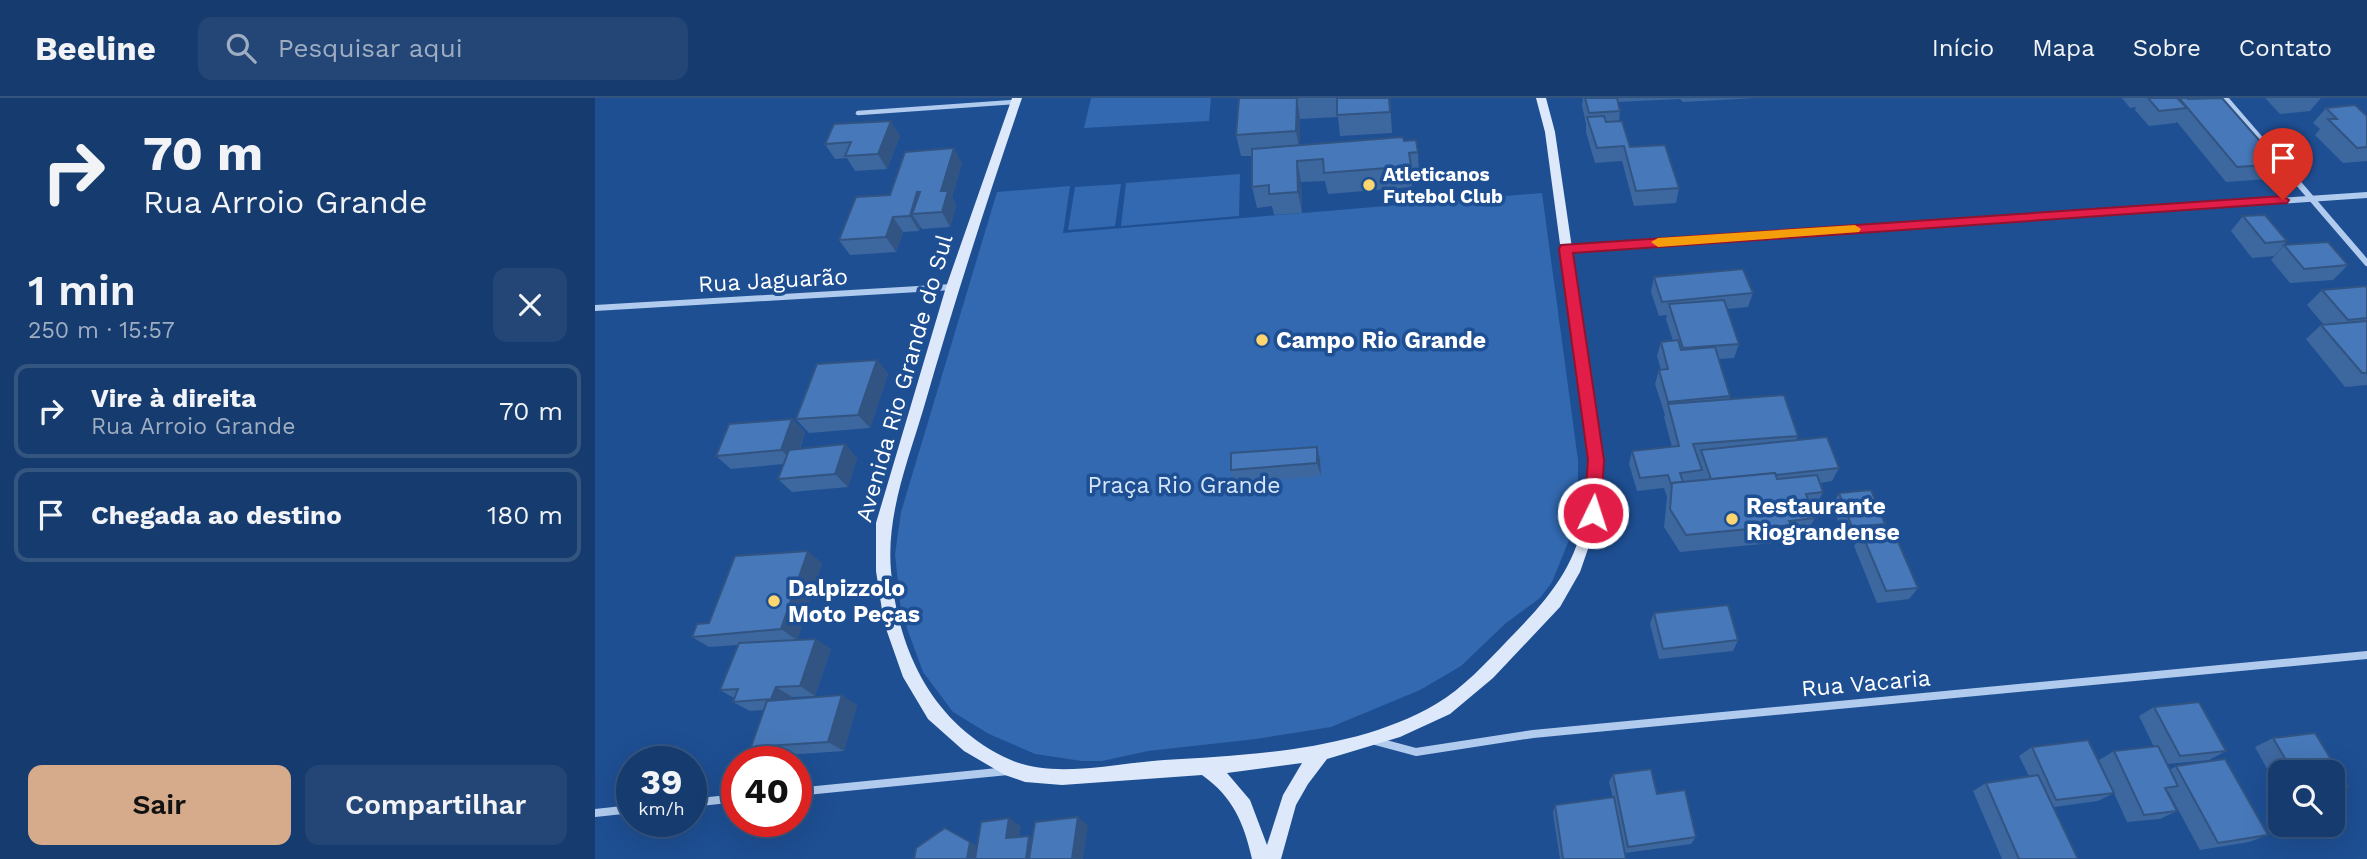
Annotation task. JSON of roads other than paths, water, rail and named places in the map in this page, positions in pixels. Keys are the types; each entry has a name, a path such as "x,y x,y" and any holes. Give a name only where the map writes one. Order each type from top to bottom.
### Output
{"street":[{"name":"Avenida Rio Grande do Sul","path":"1016,100 952,287 883,523 881,551 883,577 898,641 917,690 933,713 951,730 1012,770 1059,775 1205,767 1324,751 1370,740 1433,715 1474,686 1566,586 1593,513 1596,460 1549,132 1541,98"},
{"path":"2225,98 2367,263"},
{"path":"1565,249 2367,195"},
{"name":"Rua Jaguarão","path":"595,308 952,287"},
{"name":"Rua Vacaria","path":"1370,740 1416,752 1533,734 2367,655"},
{"path":"1272,859 1285,808 1293,790 1324,751"},
{"path":"1205,767 1227,781 1241,800 1250,816 1261,859"},
{"path":"812,790 1012,770"},
{"path":"595,813 616,811"}],"lane":[{"path":"858,113 1016,100"}],"place":[{"name":"Atleticanos Futebol Club","path":"1369,185"},
{"name":"Campo Rio Grande","path":"1262,340"},
{"name":"Restaurante Riograndense","path":"1732,519"},
{"name":"Dalpizzolo Moto Peças","path":"774,601"}],"park label":[{"name":"Praça Rio Grande","path":"1184,485"}]}
